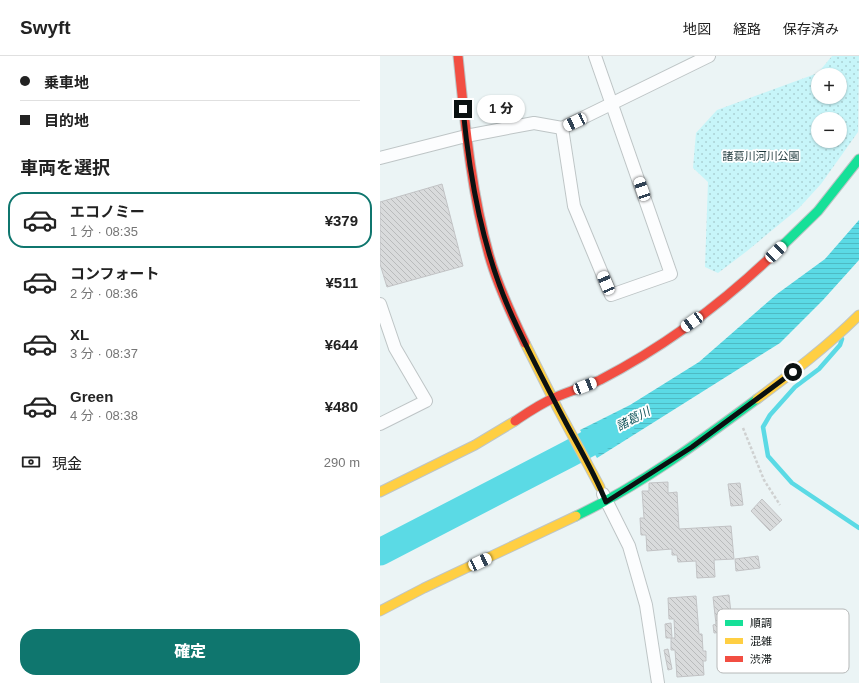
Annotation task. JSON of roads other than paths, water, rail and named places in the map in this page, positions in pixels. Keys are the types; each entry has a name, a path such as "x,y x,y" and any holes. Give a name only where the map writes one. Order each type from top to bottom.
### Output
{"street":[{"path":"458,56 466,136 476,197 490,256 512,317 629,546 646,605 658,683"},
{"path":"562,128 574,206 611,295 671,274 595,56"},
{"path":"380,158 466,136 534,123 562,128 709,56"},
{"path":"380,492 475,445 554,398 598,381 666,341 717,303 768,260 818,211 859,159"},
{"path":"380,304 395,348 426,402 380,424"},
{"path":"380,610 606,502 692,447 738,413 804,364 859,315"}],"water":[{"path":"859,220 859,260 823,300 780,343 597,458 580,430 630,405 699,362 777,294 825,259"}],"waterway":[{"path":"842,339 840,345 819,369 795,387 770,415 763,427 768,456 792,483 859,528"},
{"name":"諸葛川","path":"380,552 621,426"}],"park label":[{"name":"諸葛川河川公園","path":"761,156"}]}
